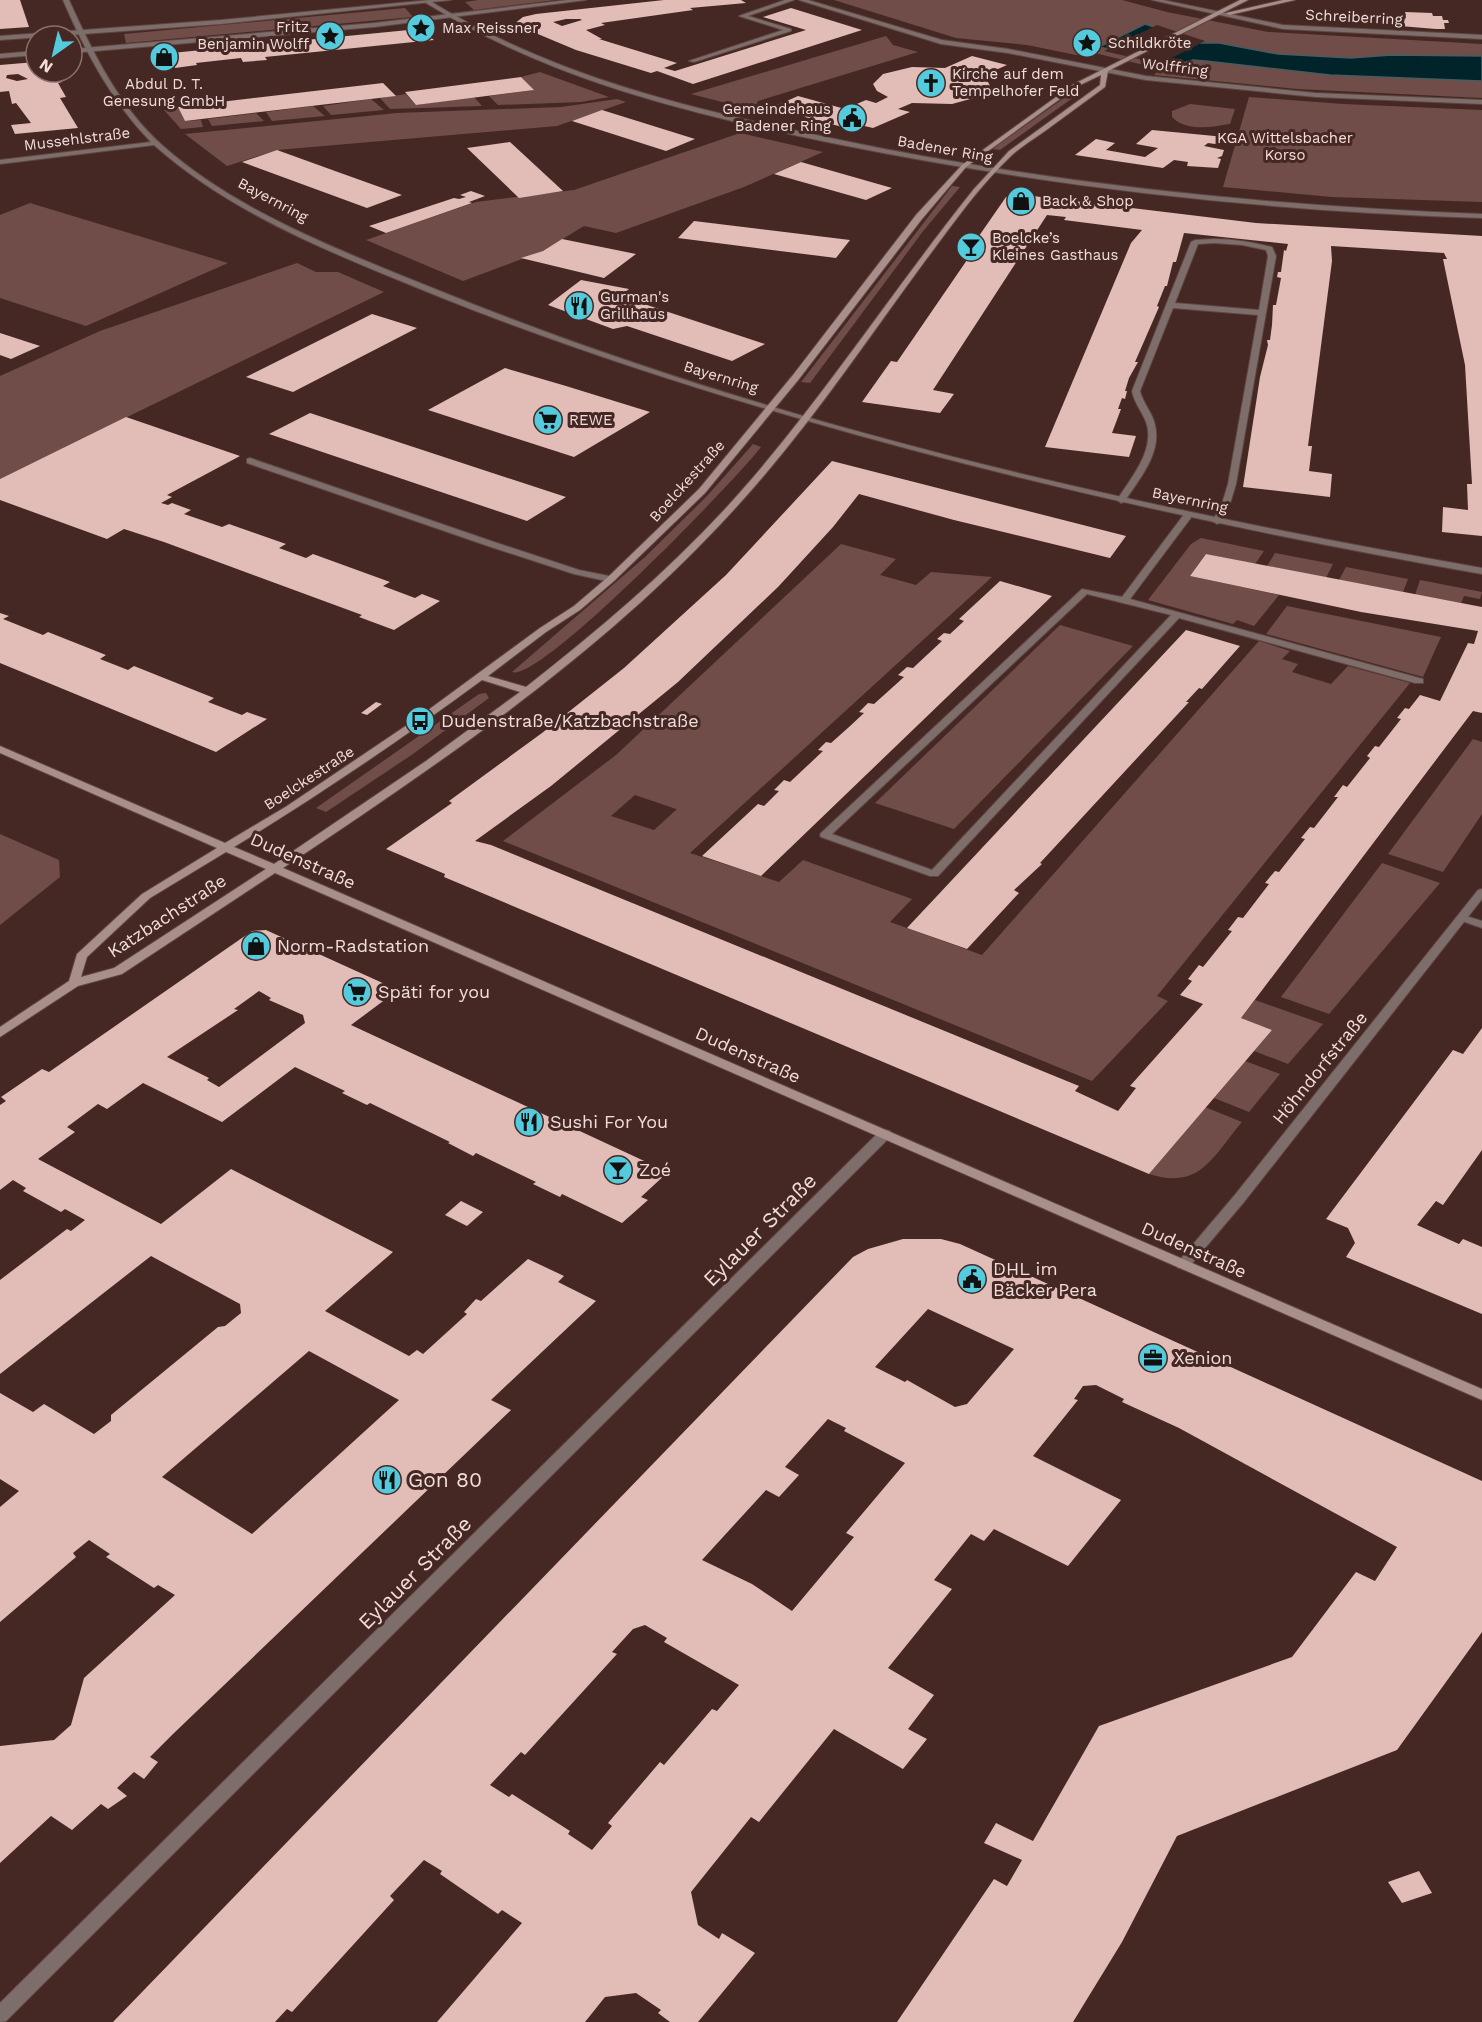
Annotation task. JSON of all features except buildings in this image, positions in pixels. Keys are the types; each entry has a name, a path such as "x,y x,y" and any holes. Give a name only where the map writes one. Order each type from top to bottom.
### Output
{"main road":[{"name":"Boelckestraße","path":"1222,14 1245,0"},
{"name":"Boelckestraße","path":"228,848 311,795 482,677 543,630 577,608 611,579 702,491 919,217 964,166 1076,85 1105,70 1208,19 1222,14 1293,0"},
{"path":"274,868 400,784 526,691 587,643 674,566 747,490 805,418 963,205 1011,152 1103,86 1105,70"},
{"path":"482,677 526,691"},
{"name":"Dudenstraße","path":"0,749 1482,1395"},
{"name":"Katzbachstraße","path":"74,983 81,956 146,896 228,848"},
{"name":"Katzbachstraße","path":"0,1033 74,983 118,971 274,868"}],"street":[{"name":"Bayernring","path":"66,0 77,24"},
{"path":"84,33 448,0"},
{"path":"84,50 449,17 583,0"},
{"path":"692,62 789,30 742,16 791,0"},
{"name":"Wolffring","path":"802,0 941,42 1008,51 1173,81 1304,94 1482,102"},
{"name":"Schreiberring","path":"1155,0 1283,27 1482,37"},
{"name":"Badener Ring","path":"428,2 449,17 550,64 658,99 773,128 964,166 1122,190 1343,211 1482,216"},
{"path":"0,38 24,37"},
{"name":"Bayernring","path":"84,39 129,111 156,143 182,164 241,200 352,256 551,337 693,385 935,455 1188,515 1482,571"},
{"path":"0,56 24,54"},
{"name":"Mussehlstraße","path":"0,162 156,143"},
{"path":"1121,500 1154,444 1150,421 1137,403 1136,391 1195,242 1256,245 1269,249 1272,256 1232,484 1225,507 1217,521"},
{"path":"1169,305 1262,313"},
{"path":"250,461 491,544 577,572 611,579"},
{"path":"1124,600 1188,515"},
{"path":"1177,614 934,874 825,835 1085,591 1177,614 1419,681"},
{"name":"Höhndorfstraße","path":"1183,1265 1239,1199 1482,892"},
{"path":"1463,918 1482,925"},
{"name":"Eylauer Straße","path":"0,2015 885,1134"}],"green space":[{"path":"556,0 474,10 465,2"},
{"path":"834,0 1122,0 1167,12 1268,32 1482,44 1482,98 1297,89 1154,75 1159,70 1156,68 1099,54 1076,55 1027,45 956,38"},
{"path":"405,8 413,17 126,43 124,34"},
{"path":"886,36 893,45 918,52 758,101 756,105 762,107 757,111 691,94"},
{"path":"540,72 609,97 581,102 498,105 489,96 533,90 521,77"},
{"path":"406,94 416,105 474,97 482,106 390,109 380,98"},
{"path":"1067,96 1074,97 1000,150 992,149"},
{"name":"KGA Wittelsbacher Korso","path":"1249,97 1482,110 1482,202 1332,197 1223,187"},
{"path":"371,99 384,110 331,115 323,106"},
{"path":"617,99 626,102 557,126 277,150 227,166 185,134 397,113 561,107"},
{"path":"1190,104 1235,109 1230,124 1192,127 1172,117 1172,111"},
{"path":"313,106 325,116 272,121 266,112"},
{"path":"179,108 185,121 201,120 203,127 181,129 164,110"},
{"path":"256,113 264,121 212,126 208,119"},
{"path":"740,133 823,152 744,187 616,233 584,226 543,251 463,281 366,240 476,202 574,190"},
{"path":"952,186 960,187 924,230 810,383 801,382"},
{"path":"30,203 228,263 86,326 0,298 0,215"},
{"path":"297,263 316,272 338,272 384,292 0,479 0,376 100,331"},
{"path":"753,444 761,447 716,497 638,576 559,646 530,667 512,672 645,557 707,496"},
{"path":"1201,538 1264,551 1255,564 1206,554 1190,576 1279,595 1254,626 1237,620 1233,624 1148,600 1191,544"},
{"path":"841,544 896,559 880,575 916,585 931,572 992,577 690,853 779,882 803,860 912,899 890,922 982,955 1259,641 1290,651 1282,659 1298,664 1292,672 1331,684 1348,666 1410,683 1157,996 1168,1001 1092,1081 503,841 616,755","holes":["635,795 677,809 654,830 611,816"]},
{"path":"1275,553 1333,564 1326,578 1267,566"},
{"path":"1346,567 1408,579 1403,592 1339,580"},
{"path":"1420,580 1482,592 1480,599 1464,596 1461,603 1415,595"},
{"path":"1287,606 1441,637 1423,677 1266,634"},
{"path":"1060,625 1133,646 954,829 875,803"},
{"path":"486,693 489,698 413,754 326,812 316,808 479,694"},
{"path":"1473,739 1482,742 1482,814 1443,872 1388,854"},
{"path":"0,834 59,860 60,877 0,925"},
{"path":"1382,863 1440,883 1329,1014 1281,997"},
{"path":"1255,1000 1323,1024 1288,1064 1254,1051 1272,1030 1241,1018"},
{"path":"1245,1061 1280,1074 1249,1112 1214,1098"},
{"path":"1205,1107 1242,1122 1213,1158 1193,1174 1181,1178 1167,1178 1149,1174"}],"water":[{"path":"1145,24 1201,43 1219,43 1278,54 1351,58 1391,55 1482,56 1482,81 1330,75 1193,60 1179,64 1099,47"}],"pier":[{"path":"1157,25 1205,41 1160,64 1104,51"}],"place":[{"name":"Max Reissner","path":"421,28"},
{"name":"Fritz Benjamin Wolff","path":"330,36"},
{"name":"Schildkröte","path":"1087,43"},
{"name":"Abdul D. T. Genesung GmbH","path":"164,57"},
{"name":"Kirche auf dem Tempelhofer Feld","path":"931,83"},
{"name":"Gemeindehaus Badener Ring","path":"852,118"},
{"name":"Back & Shop","path":"1021,201"},
{"name":"Boelcke’s Kleines Gasthaus","path":"971,247"},
{"name":"Gurman's Grillhaus","path":"579,306"},
{"name":"REWE","path":"548,420"},
{"name":"Dudenstraße/Katzbachstraße","path":"420,721"},
{"name":"Norm-Radstation","path":"256,946"},
{"name":"Späti for you","path":"357,992"},
{"name":"Sushi For You","path":"529,1122"},
{"name":"Zoé","path":"618,1170"},
{"name":"DHL im Bäcker Pera","path":"972,1279"},
{"name":"Xenion","path":"1153,1358"},
{"name":"Gon 80","path":"387,1480"}]}
